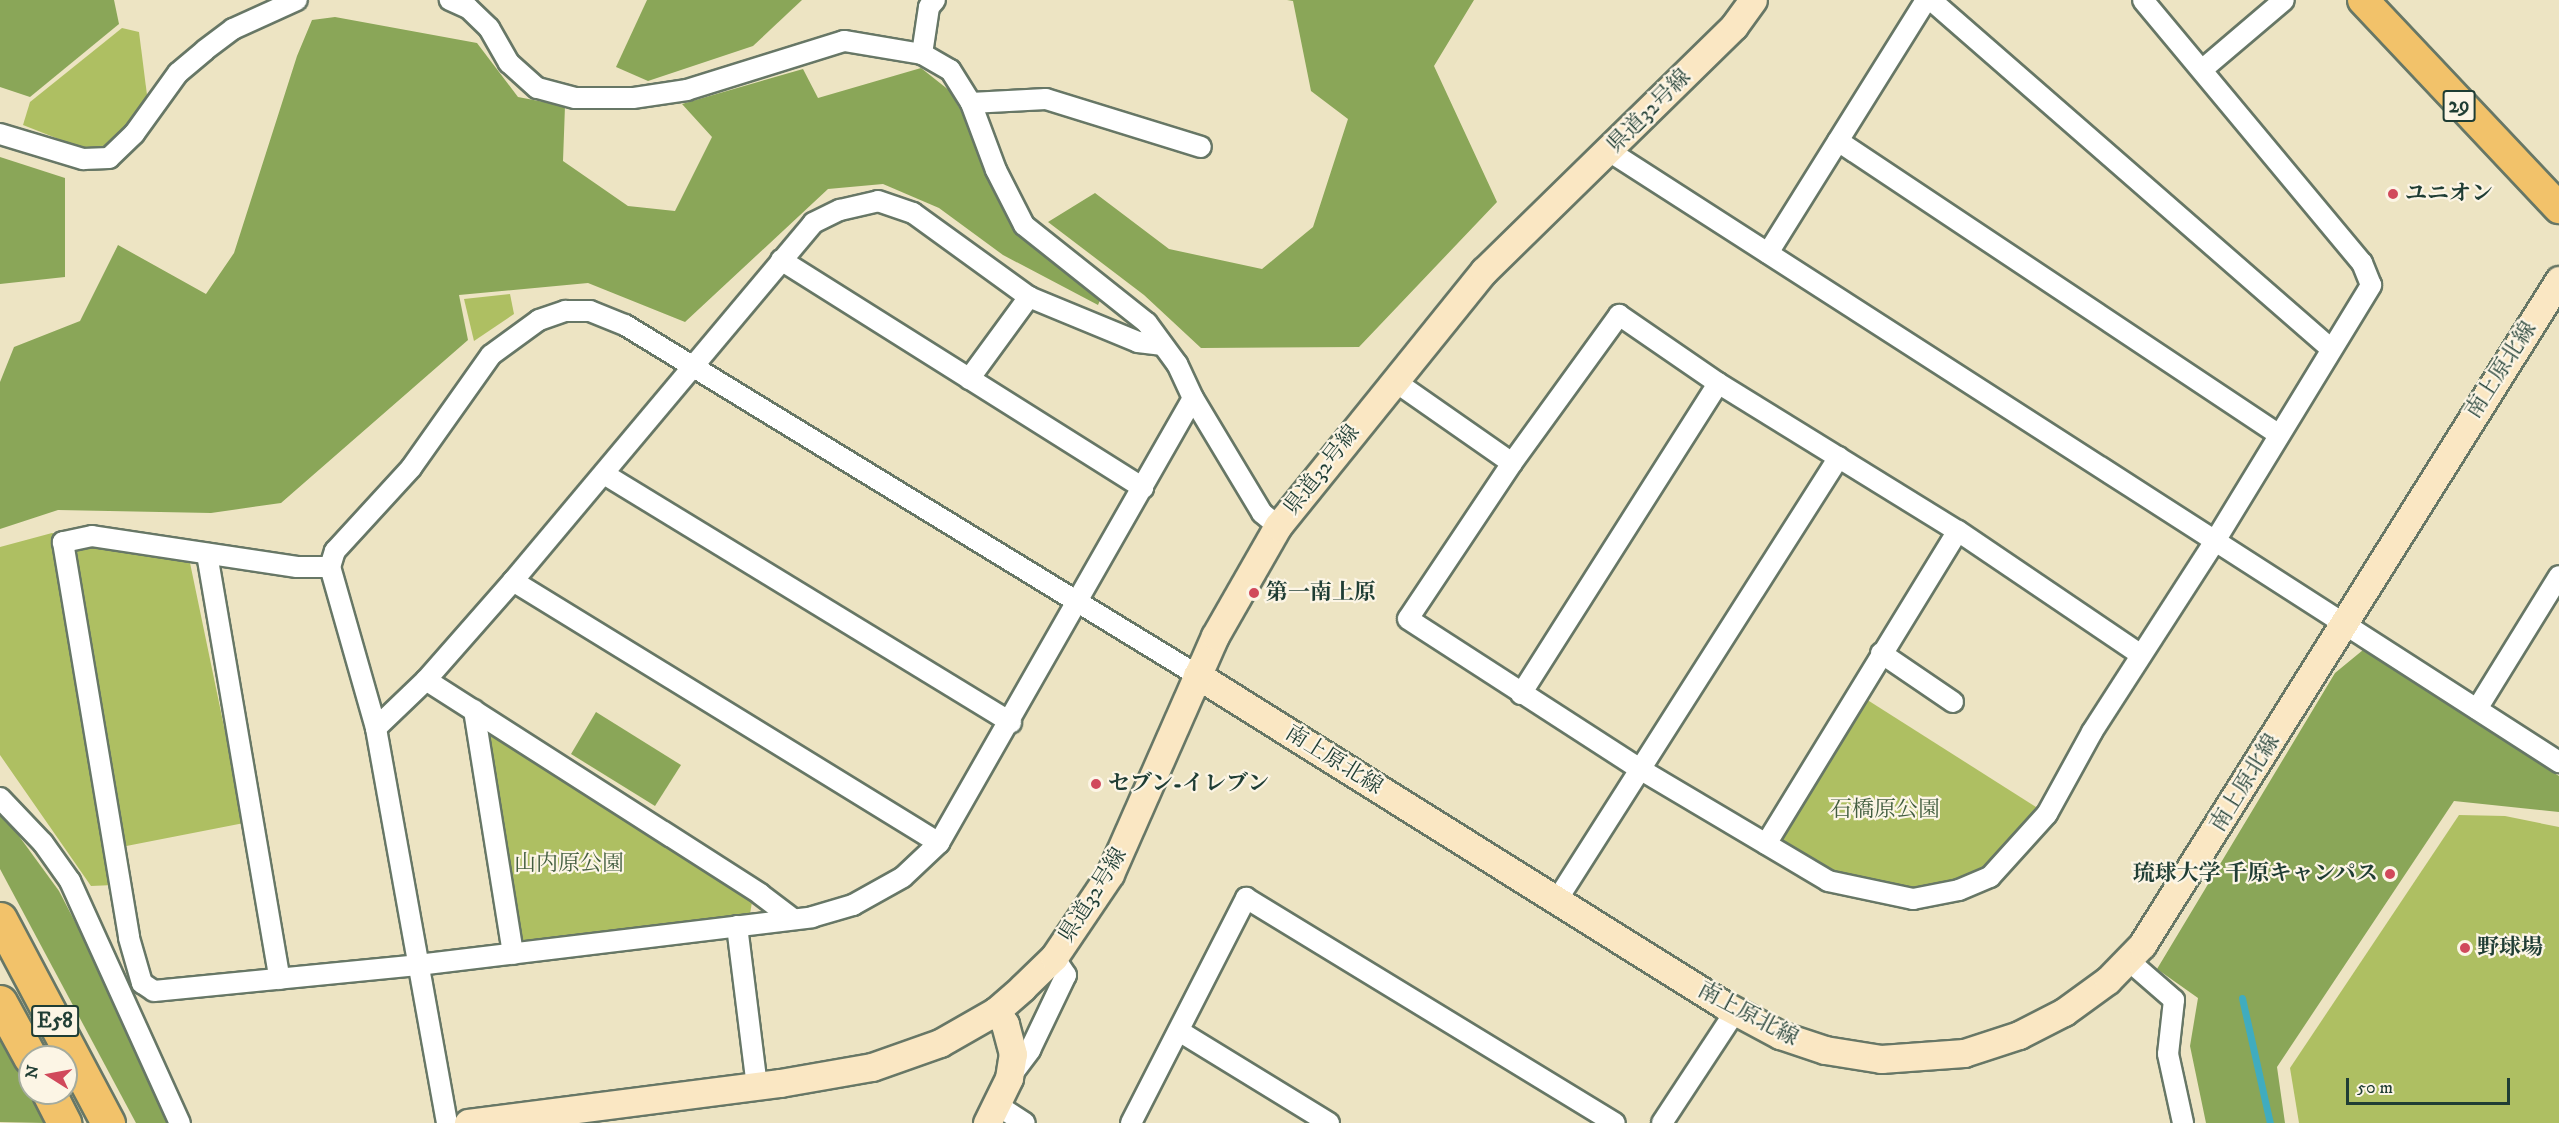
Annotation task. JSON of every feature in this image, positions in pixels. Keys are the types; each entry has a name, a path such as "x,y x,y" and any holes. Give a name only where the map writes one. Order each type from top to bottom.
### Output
{"highway":[{"name":"E58","path":"0,919 108,1123"},
{"name":"E58","path":"0,1002 23,1045"},
{"path":"55,1105 64,1123"}],"main road":[{"name":"県道32号線","path":"468,1123 837,1074 906,1056 940,1043 996,1011 1054,957 1110,874 1197,675 1241,585 1278,526 1393,380 1484,271 1734,26 1753,0"},
{"name":"29","path":"2363,0 2559,208"},
{"name":"南上原北線","path":"1197,675 1736,1012 1779,1035 1825,1050 1881,1059 1936,1057 1994,1044 2042,1024 2088,996 2128,960 2156,926 2559,280"},
{"path":"992,1114 1009,1078 1013,1054 1005,1024 996,1011"}],"street":[{"path":"0,134 83,159 109,158 134,134 178,73 205,50 233,29 297,0"},
{"path":"450,0 468,8 489,28 509,63 537,88 575,98 633,98 687,90 844,41 922,54 950,70 971,103 996,170 1024,225 1147,323 1177,364 1193,398 1262,513 1278,526"},
{"path":"922,54 929,7 935,0"},
{"path":"1768,253 1926,0"},
{"path":"1930,0 2331,349"},
{"path":"2141,656 1958,531 1718,383 1618,315 1512,463 1408,619 1638,768 1828,881 1913,899 1959,891 1990,877 2048,814 2092,732 2141,656 2215,541 2278,434 2371,285 2362,263 2144,0"},
{"path":"2203,69 2284,0"},
{"path":"971,103 1046,99 1201,147"},
{"path":"1838,141 2278,434"},
{"path":"1608,151 2559,762"},
{"path":"376,728 426,680 513,581 604,474 690,366 813,223 840,210 878,201 913,213 1029,297 1138,342 1161,345"},
{"path":"781,260 1143,488"},
{"path":"969,379 1029,297"},
{"path":"447,1123 376,728 330,567 334,551 411,468 491,355 539,320 565,311 590,311 625,325 1197,675"},
{"path":"1393,380 1512,463"},
{"path":"1521,694 1718,383"},
{"path":"330,567 297,567 92,536 63,542 129,938 142,983 154,991 418,965 793,919 853,905 903,877 939,843 1011,723 1193,398"},
{"path":"1557,900 1638,768 1839,457"},
{"path":"604,474 1011,723"},
{"path":"1766,844 1881,653 1958,531"},
{"path":"207,554 280,979"},
{"path":"2477,709 2552,602 2559,576"},
{"path":"513,581 939,843"},
{"path":"1881,653 1953,702"},
{"path":"426,680 760,894 793,919"},
{"path":"474,710 513,954"},
{"path":"0,798 43,843 70,881 180,1123"},
{"path":"1131,1123 1246,898 1615,1123"},
{"path":"737,926 757,1086"},
{"path":"99,944 129,938"},
{"path":"1009,1078 1030,1050 1066,975 1054,957"},
{"path":"2128,960 2174,1000 2168,1054 2183,1123"},
{"path":"1662,1123 1736,1012"},
{"path":"1179,1031 1329,1123"},
{"path":"992,1114 1025,1123"}],"green space":[{"path":"0,0 114,0 119,24 30,97 0,87"},
{"path":"647,0 802,0 753,46 648,81 616,67"},
{"path":"1287,0 1474,0 1434,66 1497,202 1359,347 1201,348 1144,295 1048,222 1095,193 1169,249 1262,269 1313,227 1348,119 1311,91 1293,1"},
{"path":"335,17 477,43 518,97 565,106 563,161 628,206 675,211 712,137 682,104 803,69 818,98 921,68 950,91 978,142 1000,202 1017,229 1101,298 1098,305 1003,255 939,208 883,184 828,189 685,322 588,283 459,295 468,340 281,503 211,513 58,510 0,529 0,382 14,347 80,321 118,245 206,294 234,253 297,56 312,20"},
{"path":"122,28 139,32 148,103 108,147 84,149 23,125 30,102"},
{"path":"0,157 65,178 65,277 0,284"},
{"path":"510,294 514,314 474,341 464,299"},
{"path":"52,533 189,558 244,823 111,849 114,885 91,886 0,755 0,547"},
{"path":"2363,650 2559,776 2559,812 2454,801 2277,1067 2285,1123 2206,1123 2190,1046 2198,998 2157,969 2335,673"},
{"name":"石橋原公園","path":"1858,694 2047,814 2006,855 1959,890 1873,893 1766,844"},
{"name":"山内原公園","path":"474,710 752,902 750,914 510,945"},
{"path":"596,712 681,765 655,806 571,754"},
{"path":"0,810 59,891 100,970 170,1123 136,1123 0,869"},
{"name":"野球場","path":"2459,815 2505,816 2559,827 2559,1123 2299,1123 2290,1068"},
{"path":"0,1038 18,1072 18,1105 36,1105 45,1123 0,1122"}],"waterway":[{"path":"2242,998 2270,1123"}],"place":[{"name":"ユニオン","path":"2393,194"},
{"name":"第一南上原","path":"1254,593"},
{"name":"セブン-イレブン","path":"1096,784"},
{"name":"琉球大学 千原キャンパス","path":"2390,874"},
{"name":"野球場","path":"2465,948"}]}
